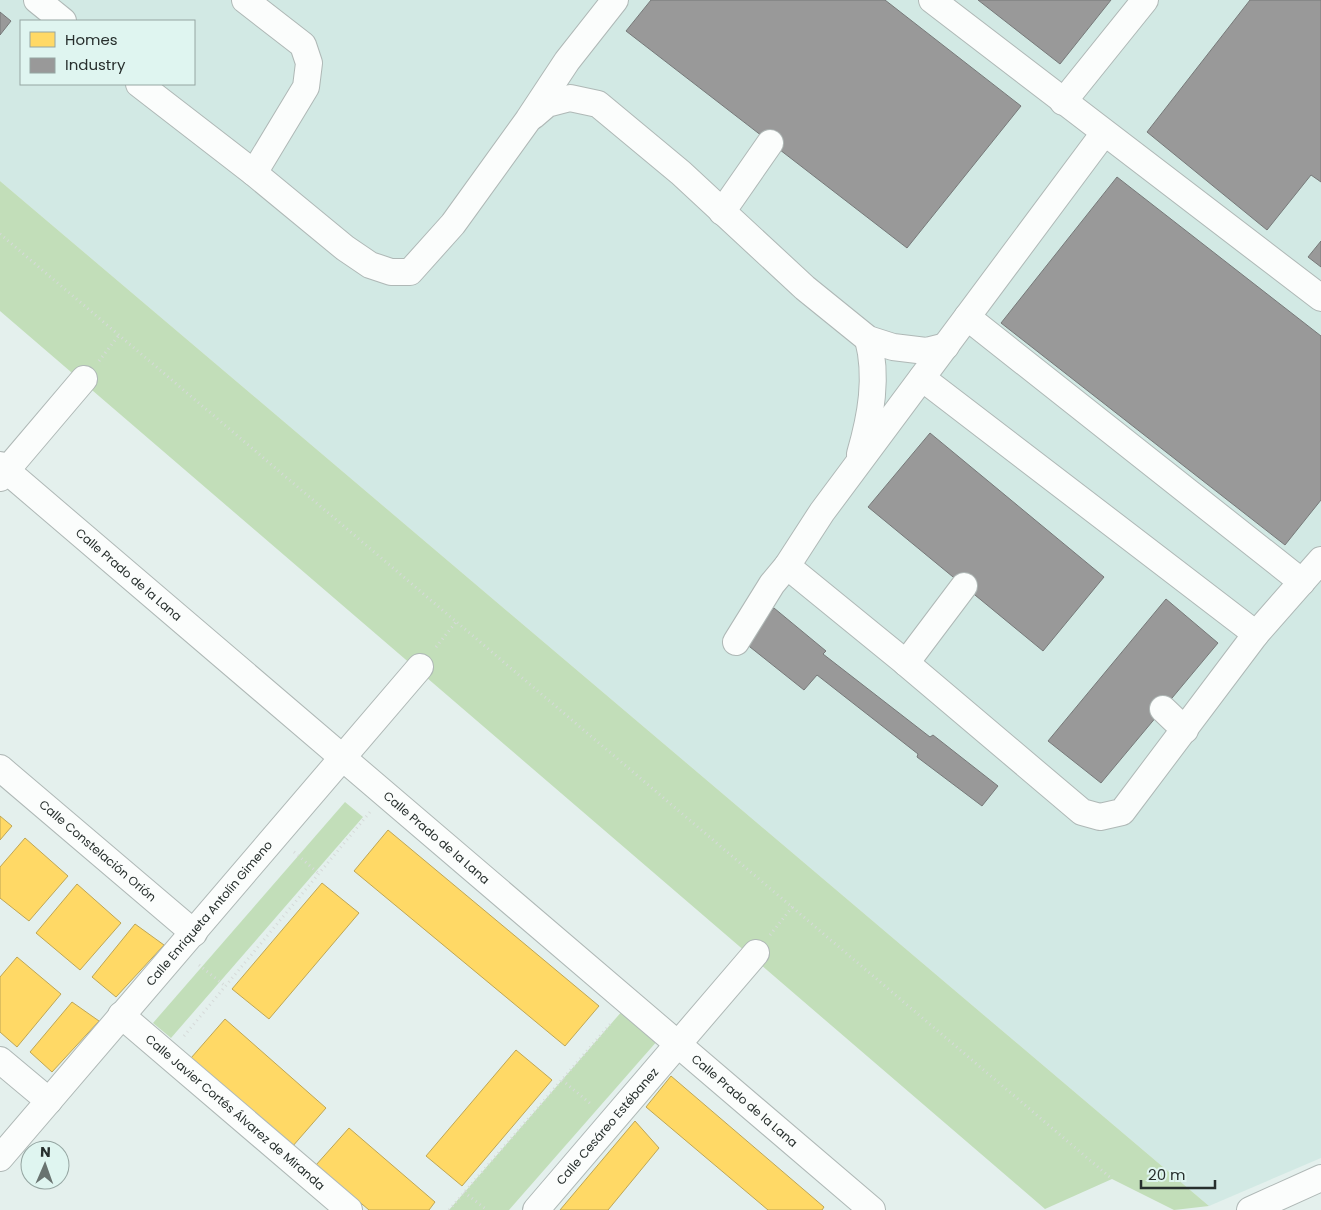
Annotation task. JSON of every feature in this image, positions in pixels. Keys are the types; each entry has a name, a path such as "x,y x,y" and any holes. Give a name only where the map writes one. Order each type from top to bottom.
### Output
{"street":[{"path":"37,0 62,20"},
{"path":"245,0 302,45 309,63 306,87 254,173"},
{"path":"141,85 254,173 345,248 370,265 391,272 410,272 453,224 528,120 567,61 615,0"},
{"path":"932,0 1321,298"},
{"path":"1063,102 1145,0"},
{"path":"528,120 547,104 570,98 598,104 681,173 805,288 868,339 893,347 926,351 946,346"},
{"path":"736,642 772,584 787,566 822,512 1104,133"},
{"path":"722,212 770,143"},
{"path":"968,317 1302,582"},
{"path":"857,464 873,392 873,359 868,339"},
{"path":"922,378 1256,634"},
{"path":"2,472 84,379"},
{"name":"Calle Prado de la Lana","path":"2,472 342,756 872,1210"},
{"path":"787,566 906,663 1082,812 1100,817 1122,812 1256,634 1321,560"},
{"path":"906,663 964,586"},
{"name":"Calle Enriqueta Antolín Gimeno","path":"0,1158 420,667"},
{"path":"1163,709 1185,730"},
{"name":"Calle Constelación Orión","path":"0,768 194,933"},
{"name":"Calle Cesáreo Estébanez","path":"536,1210 756,953"},
{"name":"Calle Javier Cortés Álvarez de Miranda","path":"121,1015 349,1210"},
{"path":"0,1060 49,1101"},
{"path":"1250,1210 1321,1178"}],"path":[{"path":"0,234 1112,1179"},
{"path":"84,379 119,335"},
{"path":"420,667 456,622"},
{"path":"168,1056 224,986 385,794"},
{"path":"294,852 318,873"},
{"path":"756,953 793,906"},
{"path":"199,964 224,986"},
{"path":"449,1210 630,1002"},
{"path":"562,1080 597,1109"},
{"path":"464,1192 487,1210"}],"shaded area":[{"path":"0,0 1321,0 1321,1158 1209,1206 0,181"}],"green space":[{"path":"0,181 1209,1206 1174,1210 1112,1179 1045,1209 0,311"},
{"path":"345,802 363,817 171,1038 153,1023"},
{"path":"630,1002 665,1032 509,1210 449,1210"}],"building: Homes":[{"path":"0,816 12,826 0,840"},
{"path":"388,830 599,1006 565,1046 354,871"},
{"path":"25,838 68,876 29,921 0,898 0,867"},
{"path":"322,883 359,913 269,1019 232,989"},
{"path":"77,884 121,923 80,970 36,933"},
{"path":"135,924 164,945 116,997 92,977"},
{"path":"17,957 61,994 17,1047 0,1032 0,977"},
{"path":"72,1002 99,1021 52,1072 30,1052"},
{"path":"225,1019 326,1108 292,1147 191,1058"},
{"path":"516,1050 552,1080 462,1186 426,1156"},
{"path":"671,1076 824,1207 822,1210 768,1210 646,1107"},
{"path":"635,1121 659,1148 608,1210 560,1210"},
{"path":"349,1128 435,1202 429,1210 369,1210 316,1165"}],"building: Industry":[{"path":"651,0 885,0 1021,106 907,248 626,31"},
{"path":"978,0 1111,0 1060,64"},
{"path":"1250,0 1321,0 1321,182 1311,175 1267,230 1147,132"},
{"path":"0,12 11,21 0,35"},
{"path":"1117,177 1321,336 1321,500 1285,545 1001,323"},
{"path":"1321,241 1321,267 1308,257"},
{"path":"930,433 1104,577 1043,651 868,507"},
{"path":"1166,599 1218,643 1101,783 1048,741"},
{"path":"774,608 826,651 823,654 930,737 933,735 998,786 982,806 917,757 918,754 817,675 804,690 745,643"}]}
